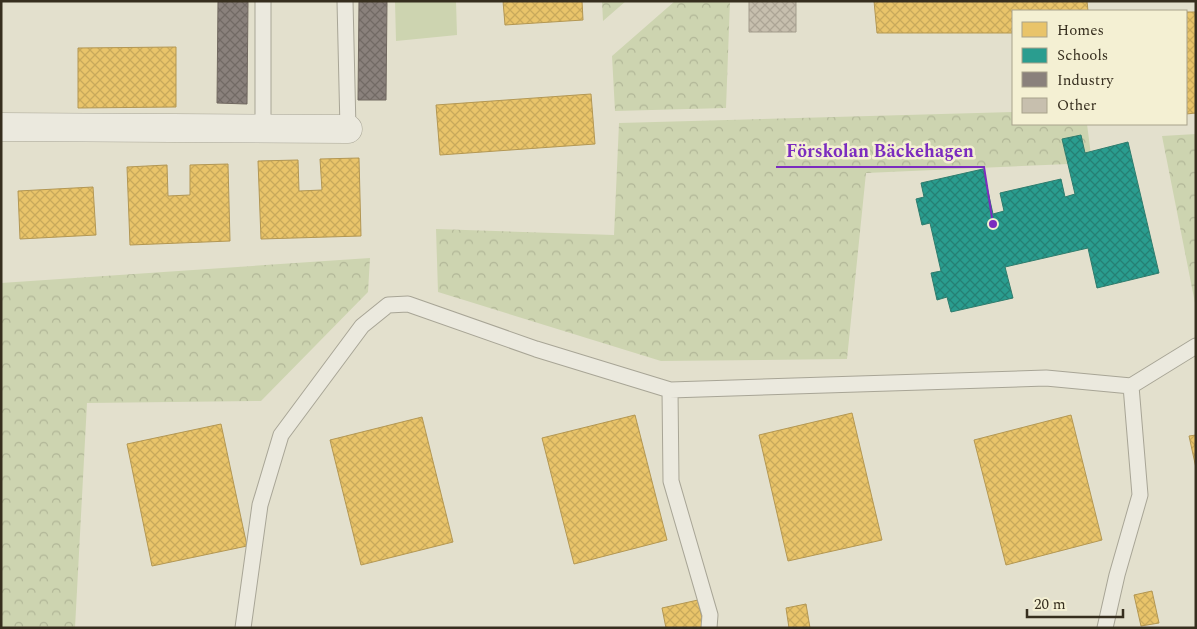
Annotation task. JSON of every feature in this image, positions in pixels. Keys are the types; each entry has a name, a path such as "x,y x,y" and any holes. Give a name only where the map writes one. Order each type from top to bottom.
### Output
{"street":[{"path":"1,127 348,129"}],"lane":[{"path":"263,1 263,129"},
{"path":"345,1 348,129"},
{"path":"243,628 260,505 281,435 362,326 388,305 408,304 536,349 670,390 1046,378 1131,386 1196,346"},
{"path":"1105,628 1117,575 1140,495 1131,386"},
{"path":"670,390 671,481 710,615 709,628"}],"green space":[{"path":"395,1 456,1 457,35 396,41"},
{"path":"602,1 626,1 603,21"},
{"path":"675,1 730,1 726,108 615,111 612,56"},
{"path":"1012,112 1012,125 1087,125 1092,163 866,173 847,359 661,361 438,292 436,229 614,235 619,123"},
{"path":"1196,134 1196,302 1195,303 1162,136"},
{"path":"370,258 368,292 261,401 87,403 75,628 1,628 1,283"}],"building: Homes":[{"path":"503,1 582,1 583,20 505,25"},
{"path":"874,1 1087,1 1088,10 1012,10 1012,33 877,33"},
{"path":"1187,12 1196,12 1196,113 1187,114"},
{"path":"176,47 176,107 78,108 78,48"},
{"path":"591,94 595,144 440,155 436,105"},
{"path":"359,158 361,236 261,239 258,161 298,160 299,191 322,190 320,159"},
{"path":"228,164 230,241 130,245 127,167 167,165 168,196 190,195 190,165"},
{"path":"93,187 96,235 20,239 18,191"},
{"path":"852,413 882,540 788,561 759,435"},
{"path":"635,415 667,540 574,564 542,438"},
{"path":"1071,415 1102,540 1006,565 974,440"},
{"path":"422,417 453,542 361,565 330,440"},
{"path":"221,424 247,546 152,566 127,444"},
{"path":"1196,435 1196,468 1189,436"},
{"path":"1152,591 1159,623 1141,626 1134,595"},
{"path":"698,600 704,628 666,628 662,608"},
{"path":"806,604 810,628 789,628 786,608"}],"building: Schools":[{"path":"1081,135 1085,153 1128,142 1159,273 1097,288 1088,248 1005,267 1013,298 951,312 947,297 937,300 931,273 941,271 930,223 922,225 916,199 924,197 921,183 983,169 993,214 1004,211 1000,193 1061,179 1065,197 1075,194 1062,139"}],"building: Industry":[{"path":"218,1 248,1 247,104 217,103"},
{"path":"359,1 387,1 386,100 358,100"}],"building: Other":[{"path":"749,1 796,1 796,32 749,32"}],"place":[{"name":"Förskolan Bäckehagen","path":"993,224"}]}
